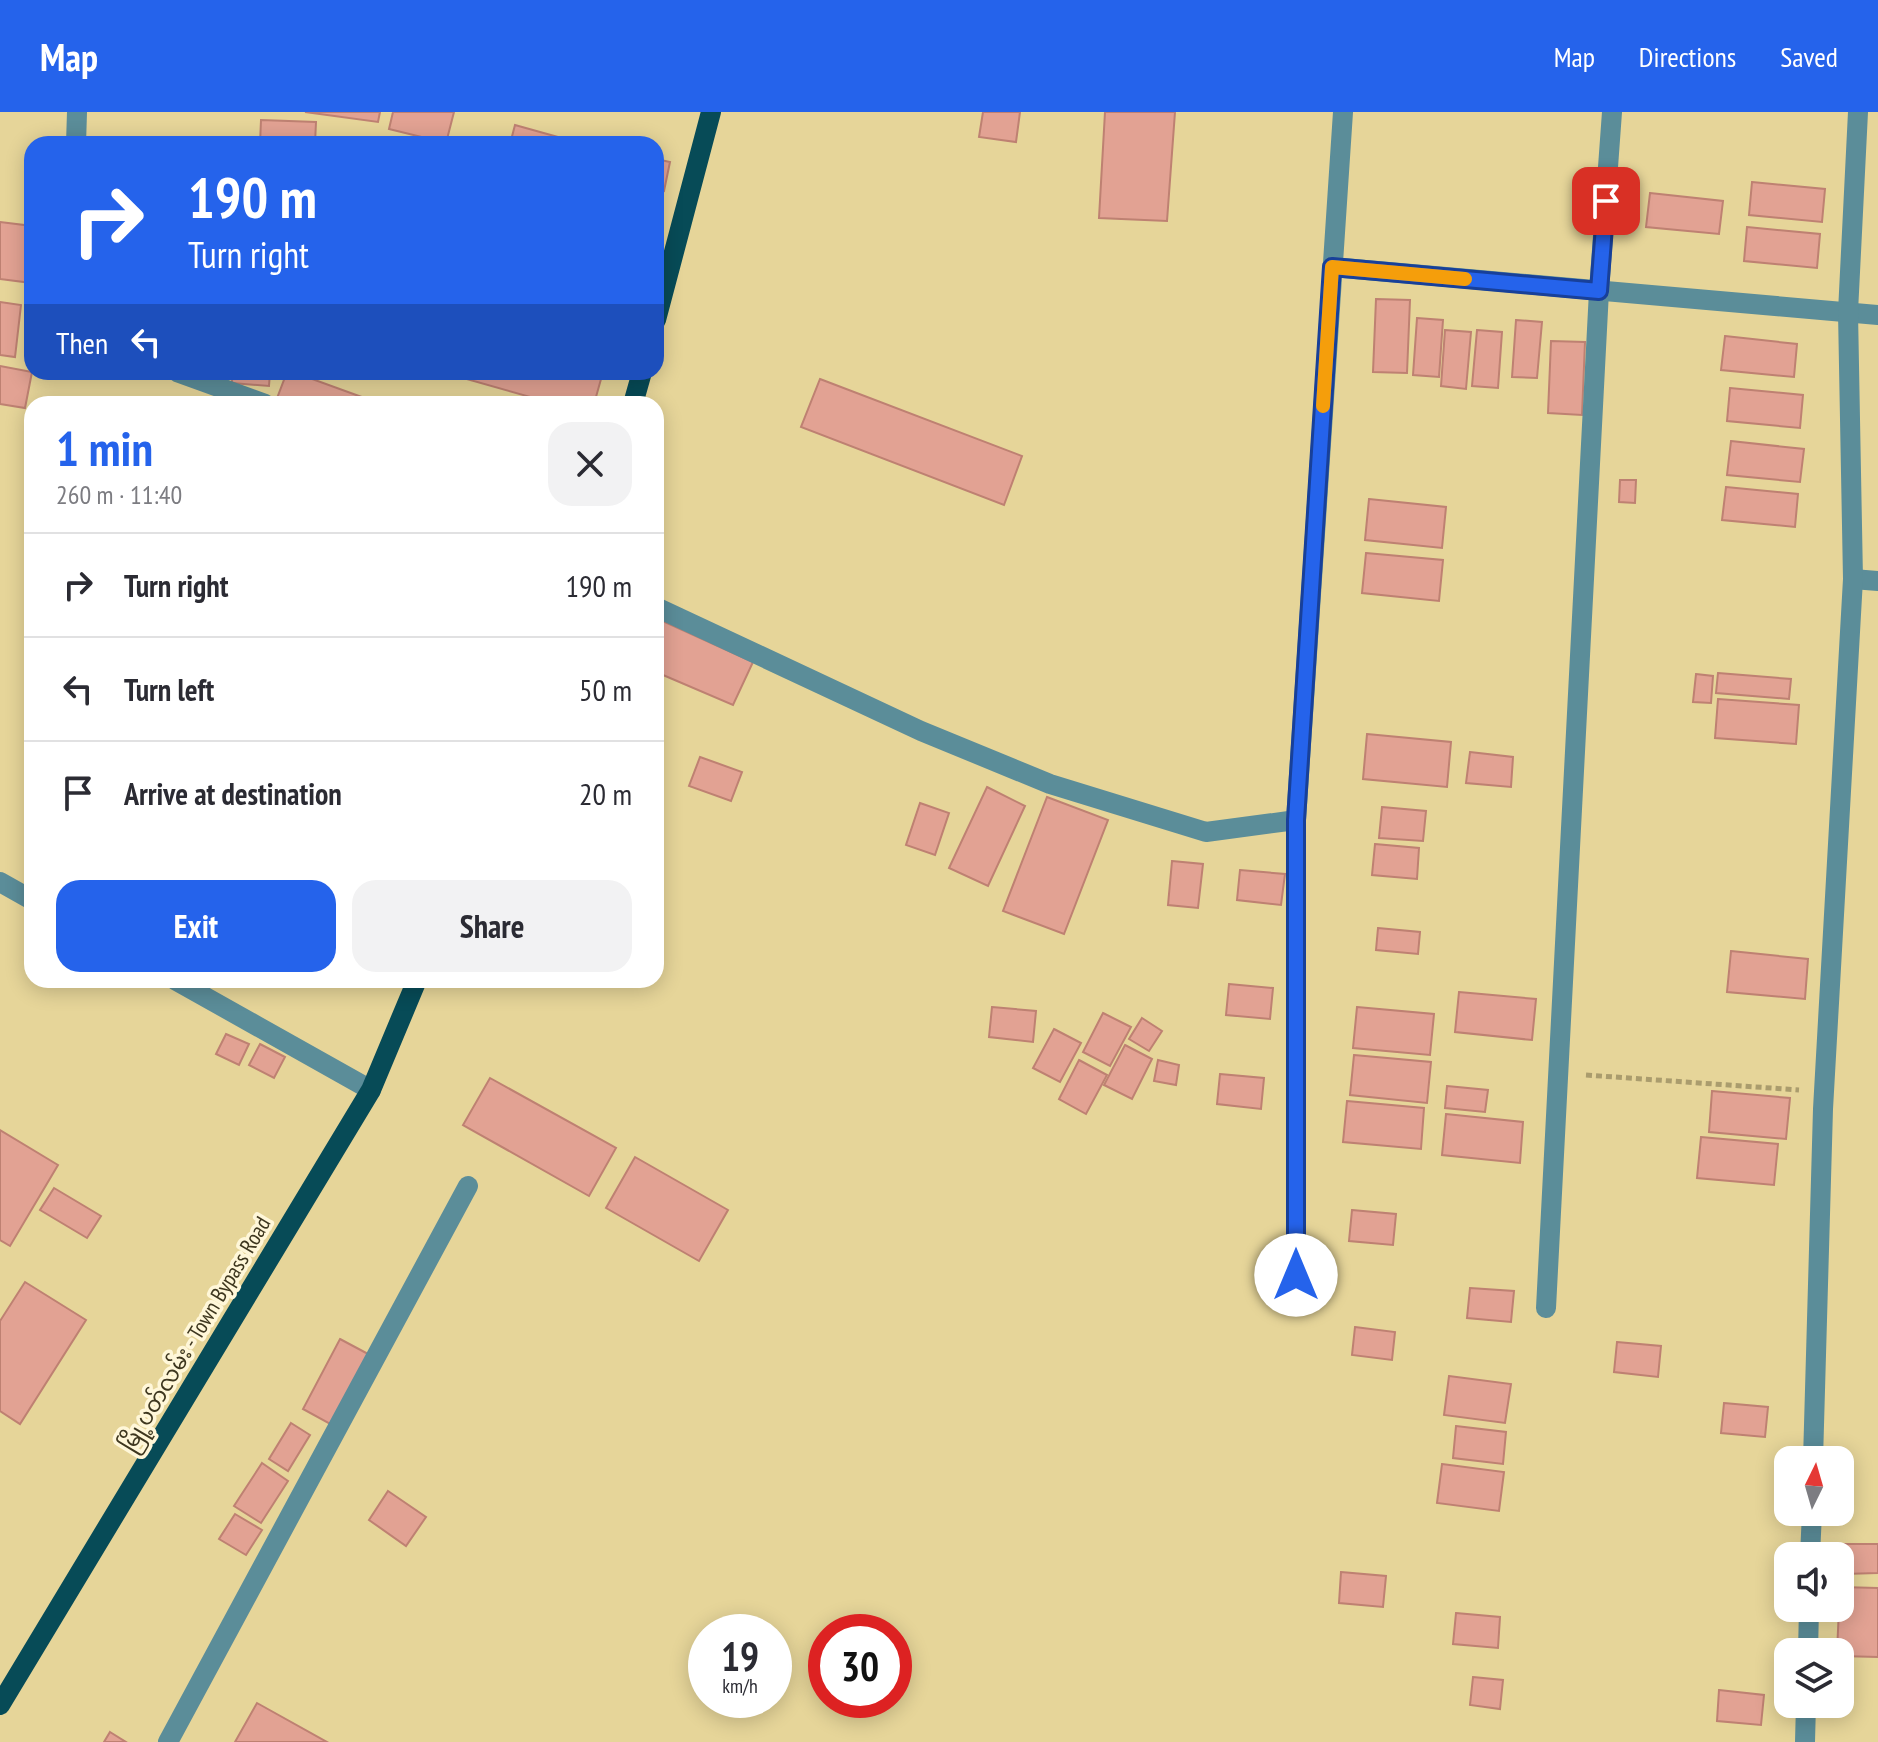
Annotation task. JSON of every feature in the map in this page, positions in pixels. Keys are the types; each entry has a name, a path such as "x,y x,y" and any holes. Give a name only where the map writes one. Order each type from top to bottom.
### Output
{"main road":[{"path":"664,290 711,112"},
{"name":"မြို့ပတ်လမ်း - Town Bypass Road","path":"0,1705 371,1090 414,988"}],"street":[{"path":"76,136 77,112"},
{"path":"1296,1275 1296,820 1343,112"},
{"path":"1546,1308 1599,291 1612,112"},
{"path":"1813,1446 1824,1092 1853,579 1848,312 1858,112"},
{"path":"1332,267 1878,315"},
{"path":"199,380 243,396"},
{"path":"1853,579 1878,581"},
{"path":"664,611 921,731 1050,784 1206,832 1296,820"},
{"path":"0,882 24,896"},
{"path":"189,988 371,1090"},
{"path":"168,1742 468,1186"},
{"path":"1805,1742 1806,1718"}],"path":[{"path":"1557,1073 1824,1092"}],"building":[{"path":"305,112 380,112 378,122"},
{"path":"393,112 454,112 448,136 418,136 389,129"},
{"path":"983,112 1020,112 1016,142 979,137"},
{"path":"1105,112 1175,112 1167,221 1099,218"},
{"path":"261,120 316,122 315,136 260,136"},
{"path":"515,125 554,136 512,136"},
{"path":"664,161 670,162 664,191"},
{"path":"1752,182 1825,189 1822,222 1749,215"},
{"path":"1650,193 1723,201 1719,234 1646,227"},
{"path":"0,222 24,225 24,282 0,279"},
{"path":"1747,227 1820,234 1817,268 1744,261"},
{"path":"1376,299 1410,300 1407,373 1373,372"},
{"path":"0,302 21,305 15,357 0,355"},
{"path":"1417,318 1443,320 1439,377 1413,375"},
{"path":"1516,320 1542,322 1537,378 1512,377"},
{"path":"1445,330 1471,332 1466,389 1441,386"},
{"path":"1477,330 1502,332 1498,388 1472,386"},
{"path":"1725,336 1797,344 1794,377 1721,370"},
{"path":"1551,341 1585,342 1582,415 1548,413"},
{"path":"0,366 24,370 24,380 30,380 27,396 24,396 24,408 0,404"},
{"path":"820,379 1022,456 1004,505 801,427"},
{"path":"232,380 269,380 269,386 232,383"},
{"path":"284,380 315,380 359,396 278,396"},
{"path":"470,380 601,380 596,396 527,396"},
{"path":"1730,388 1803,395 1800,428 1727,421"},
{"path":"1731,441 1804,449 1800,482 1727,475"},
{"path":"1620,480 1636,480 1635,503 1619,502"},
{"path":"1726,487 1798,494 1795,527 1722,520"},
{"path":"1369,499 1446,507 1442,548 1365,540"},
{"path":"1366,553 1443,560 1439,601 1362,593"},
{"path":"664,622 753,662 733,705 664,675"},
{"path":"1718,673 1791,679 1789,699 1716,693"},
{"path":"1696,674 1713,676 1711,703 1693,702"},
{"path":"1718,699 1799,705 1796,744 1715,738"},
{"path":"1367,734 1451,742 1447,787 1363,779"},
{"path":"1470,752 1513,757 1511,787 1466,783"},
{"path":"700,757 742,772 731,801 689,786"},
{"path":"987,787 1025,806 988,886 949,868"},
{"path":"1047,797 1108,820 1064,934 1003,911"},
{"path":"920,803 949,813 935,855 906,845"},
{"path":"1382,807 1426,811 1423,841 1379,838"},
{"path":"1375,844 1419,848 1417,879 1372,875"},
{"path":"1172,861 1203,864 1198,908 1168,905"},
{"path":"1240,870 1285,874 1281,905 1237,900"},
{"path":"1378,928 1420,932 1418,954 1376,950"},
{"path":"1731,951 1808,959 1805,999 1727,992"},
{"path":"1229,984 1273,988 1270,1019 1226,1015"},
{"path":"1459,992 1536,999 1532,1040 1455,1032"},
{"path":"992,1007 1036,1011 1033,1042 989,1037"},
{"path":"1357,1007 1434,1014 1430,1055 1353,1048"},
{"path":"1103,1013 1131,1027 1110,1066 1083,1052"},
{"path":"1142,1018 1162,1031 1149,1051 1129,1039"},
{"path":"1054,1029 1081,1043 1060,1082 1033,1068"},
{"path":"226,1034 249,1044 239,1065 216,1054"},
{"path":"260,1044 285,1057 274,1078 249,1065"},
{"path":"1125,1045 1152,1059 1132,1099 1104,1085"},
{"path":"1354,1055 1431,1062 1427,1103 1350,1095"},
{"path":"1079,1060 1107,1075 1086,1114 1059,1099"},
{"path":"1158,1060 1179,1065 1176,1085 1154,1081"},
{"path":"1220,1074 1264,1078 1261,1109 1217,1104"},
{"path":"490,1078 616,1148 589,1196 463,1125"},
{"path":"1447,1086 1488,1090 1485,1112 1445,1108"},
{"path":"1712,1091 1790,1098 1786,1139 1709,1132"},
{"path":"1347,1101 1424,1108 1421,1149 1343,1142"},
{"path":"1446,1114 1523,1122 1520,1163 1442,1155"},
{"path":"0,1130 58,1165 10,1246 0,1240"},
{"path":"1701,1137 1778,1144 1774,1185 1697,1178"},
{"path":"635,1157 728,1210 699,1261 606,1208"},
{"path":"54,1188 101,1216 87,1238 40,1210"},
{"path":"1352,1210 1396,1214 1393,1245 1349,1241"},
{"path":"25,1282 86,1320 20,1424 0,1411 0,1321"},
{"path":"1470,1288 1514,1291 1511,1322 1467,1318"},
{"path":"1355,1327 1395,1332 1392,1360 1352,1355"},
{"path":"340,1339 370,1355 332,1425 303,1409"},
{"path":"1617,1342 1661,1346 1658,1377 1614,1372"},
{"path":"1449,1376 1511,1384 1505,1423 1444,1415"},
{"path":"1724,1403 1768,1407 1765,1437 1721,1433"},
{"path":"291,1423 310,1435 288,1471 269,1459"},
{"path":"1456,1426 1506,1432 1503,1464 1453,1458"},
{"path":"262,1463 288,1481 261,1523 234,1506"},
{"path":"1442,1464 1504,1472 1499,1511 1437,1503"},
{"path":"388,1491 426,1517 406,1546 369,1520"},
{"path":"235,1514 262,1530 246,1555 219,1539"},
{"path":"1854,1544 1878,1544 1878,1573 1854,1574"},
{"path":"1341,1572 1386,1576 1383,1607 1339,1603"},
{"path":"1854,1587 1878,1588 1878,1657 1854,1656 1854,1638 1838,1638 1838,1622 1854,1622"},
{"path":"1456,1613 1500,1617 1498,1648 1453,1644"},
{"path":"1473,1677 1503,1680 1500,1709 1470,1705"},
{"path":"1719,1690 1764,1695 1761,1725 1717,1721"},
{"path":"257,1703 327,1742 235,1742"},
{"path":"110,1732 126,1742 104,1742"}],"slow traffic":[{"path":"1323,406 1332,267 1465,279"}],"route":[{"path":"1296,1275 1296,820 1332,267 1599,291 1606,201"}]}
